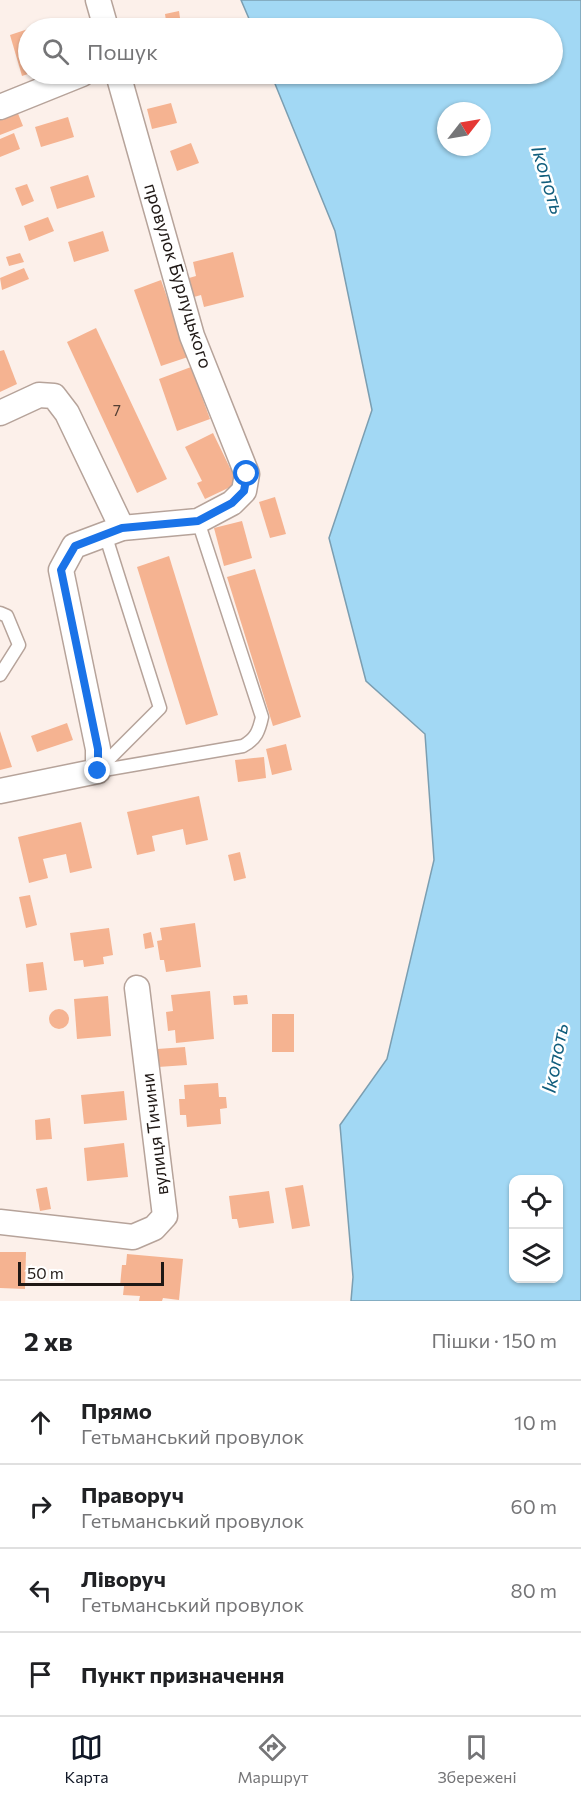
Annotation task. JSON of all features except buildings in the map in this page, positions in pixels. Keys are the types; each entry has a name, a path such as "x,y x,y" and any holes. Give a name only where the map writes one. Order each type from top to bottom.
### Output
{"street":[{"path":"98,0 103,18"},
{"path":"0,107 57,84"},
{"name":"провулок Бурлуцького","path":"121,84 192,336 247,474 244,491 232,503 198,521"},
{"path":"0,413 39,395 54,396 67,413 114,531"},
{"path":"0,791 98,771 98,749 61,570 75,546 114,531 198,521"},
{"name":"вулиця Тичини","path":"0,1222 133,1237 154,1228 165,1216 137,988"}],"lane":[{"path":"98,771 243,747 254,740 259,731 262,717 198,521"},
{"path":"98,771 160,708 114,531"},
{"path":"0,613 8,616 19,645 0,675"}],"water":[{"name":"Ікопоть","path":"241,0 581,0 581,1301 351,1301 353,1277 340,1125 387,1059 434,860 425,734 366,681 329,538 372,410 335,231 275,84 563,84 563,18 249,18"}],"route":[{"path":"98,771 98,749 61,570 75,546 122,528 198,521 232,503 244,491 247,474"}]}
